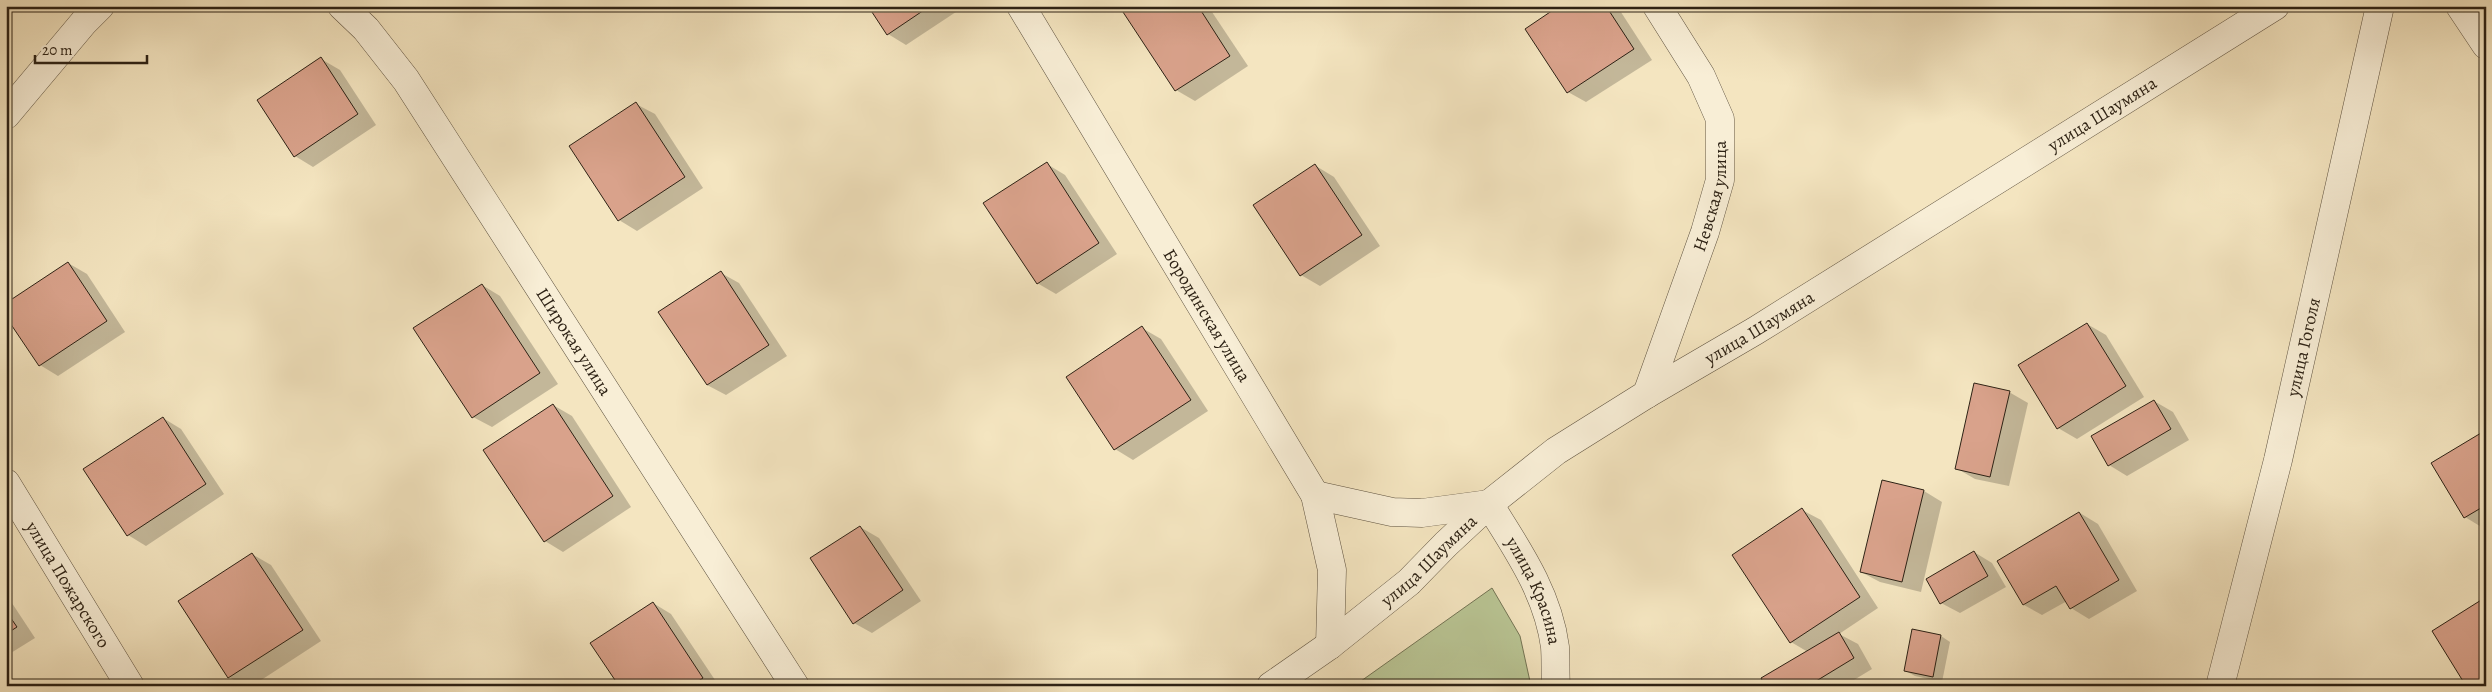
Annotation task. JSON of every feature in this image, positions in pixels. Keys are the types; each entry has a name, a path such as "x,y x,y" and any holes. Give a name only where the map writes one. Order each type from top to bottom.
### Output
{"street":[{"path":"6,115 84,22 100,6"},
{"name":"Широкая улица","path":"342,6 366,29 406,80 795,685"},
{"name":"Бородинская улица","path":"1021,6 1316,496 1332,570 1330,645"},
{"name":"Невская улица","path":"1647,394 1705,232 1720,180 1720,119 1701,76 1657,6"},
{"name":"улица Шаумяна","path":"1271,686 1330,645 1409,582 1489,504 1556,451 1647,394 1755,331 2275,6"},
{"name":"улица Гоголя","path":"2220,686 2278,460 2380,6"},
{"path":"2460,6 2486,45"},
{"name":"улица Пожарского","path":"6,483 130,686"},
{"path":"1316,496 1392,512 1422,513 1489,504"},
{"name":"улица Красина","path":"1489,504 1532,575 1546,608 1555,647 1556,686"}],"green space":[{"path":"1492,588 1520,636 1531,686 1354,686"}],"building":[{"path":"868,6 930,6 887,35"},
{"path":"1125,6 1198,6 1230,56 1175,91 1121,9"},
{"path":"1559,6 1606,6 1634,49 1567,93 1525,29"},
{"path":"321,57 358,114 294,157 257,100"},
{"path":"636,102 685,177 618,221 569,146"},
{"path":"1047,162 1099,243 1037,284 983,203"},
{"path":"1315,164 1362,235 1300,276 1253,205"},
{"path":"68,262 107,321 39,366 6,317 6,303"},
{"path":"721,271 769,345 707,385 658,312"},
{"path":"482,284 540,373 472,418 413,328"},
{"path":"2087,323 2126,386 2057,429 2018,365"},
{"path":"1142,326 1191,400 1114,450 1066,377"},
{"path":"1974,383 2010,391 1990,477 1955,469"},
{"path":"2154,400 2171,429 2108,466 2091,436"},
{"path":"553,404 613,496 544,542 483,450"},
{"path":"163,417 206,484 127,536 83,469"},
{"path":"2486,430 2486,505 2464,518 2431,463"},
{"path":"1882,480 1924,490 1902,582 1860,572"},
{"path":"1802,508 1860,597 1790,643 1732,555"},
{"path":"2079,512 2119,580 2070,609 2056,586 2023,605 1997,561"},
{"path":"860,526 903,590 853,624 810,558"},
{"path":"1974,551 1988,576 1940,604 1926,579"},
{"path":"252,553 303,630 228,678 178,601"},
{"path":"2486,597 2486,686 2466,686 2432,631"},
{"path":"653,602 703,678 691,686 619,686 590,643"},
{"path":"6,611 17,627 6,634"},
{"path":"1912,629 1941,635 1933,677 1904,671"},
{"path":"1839,632 1854,658 1808,686 1765,686 1761,678"}]}
